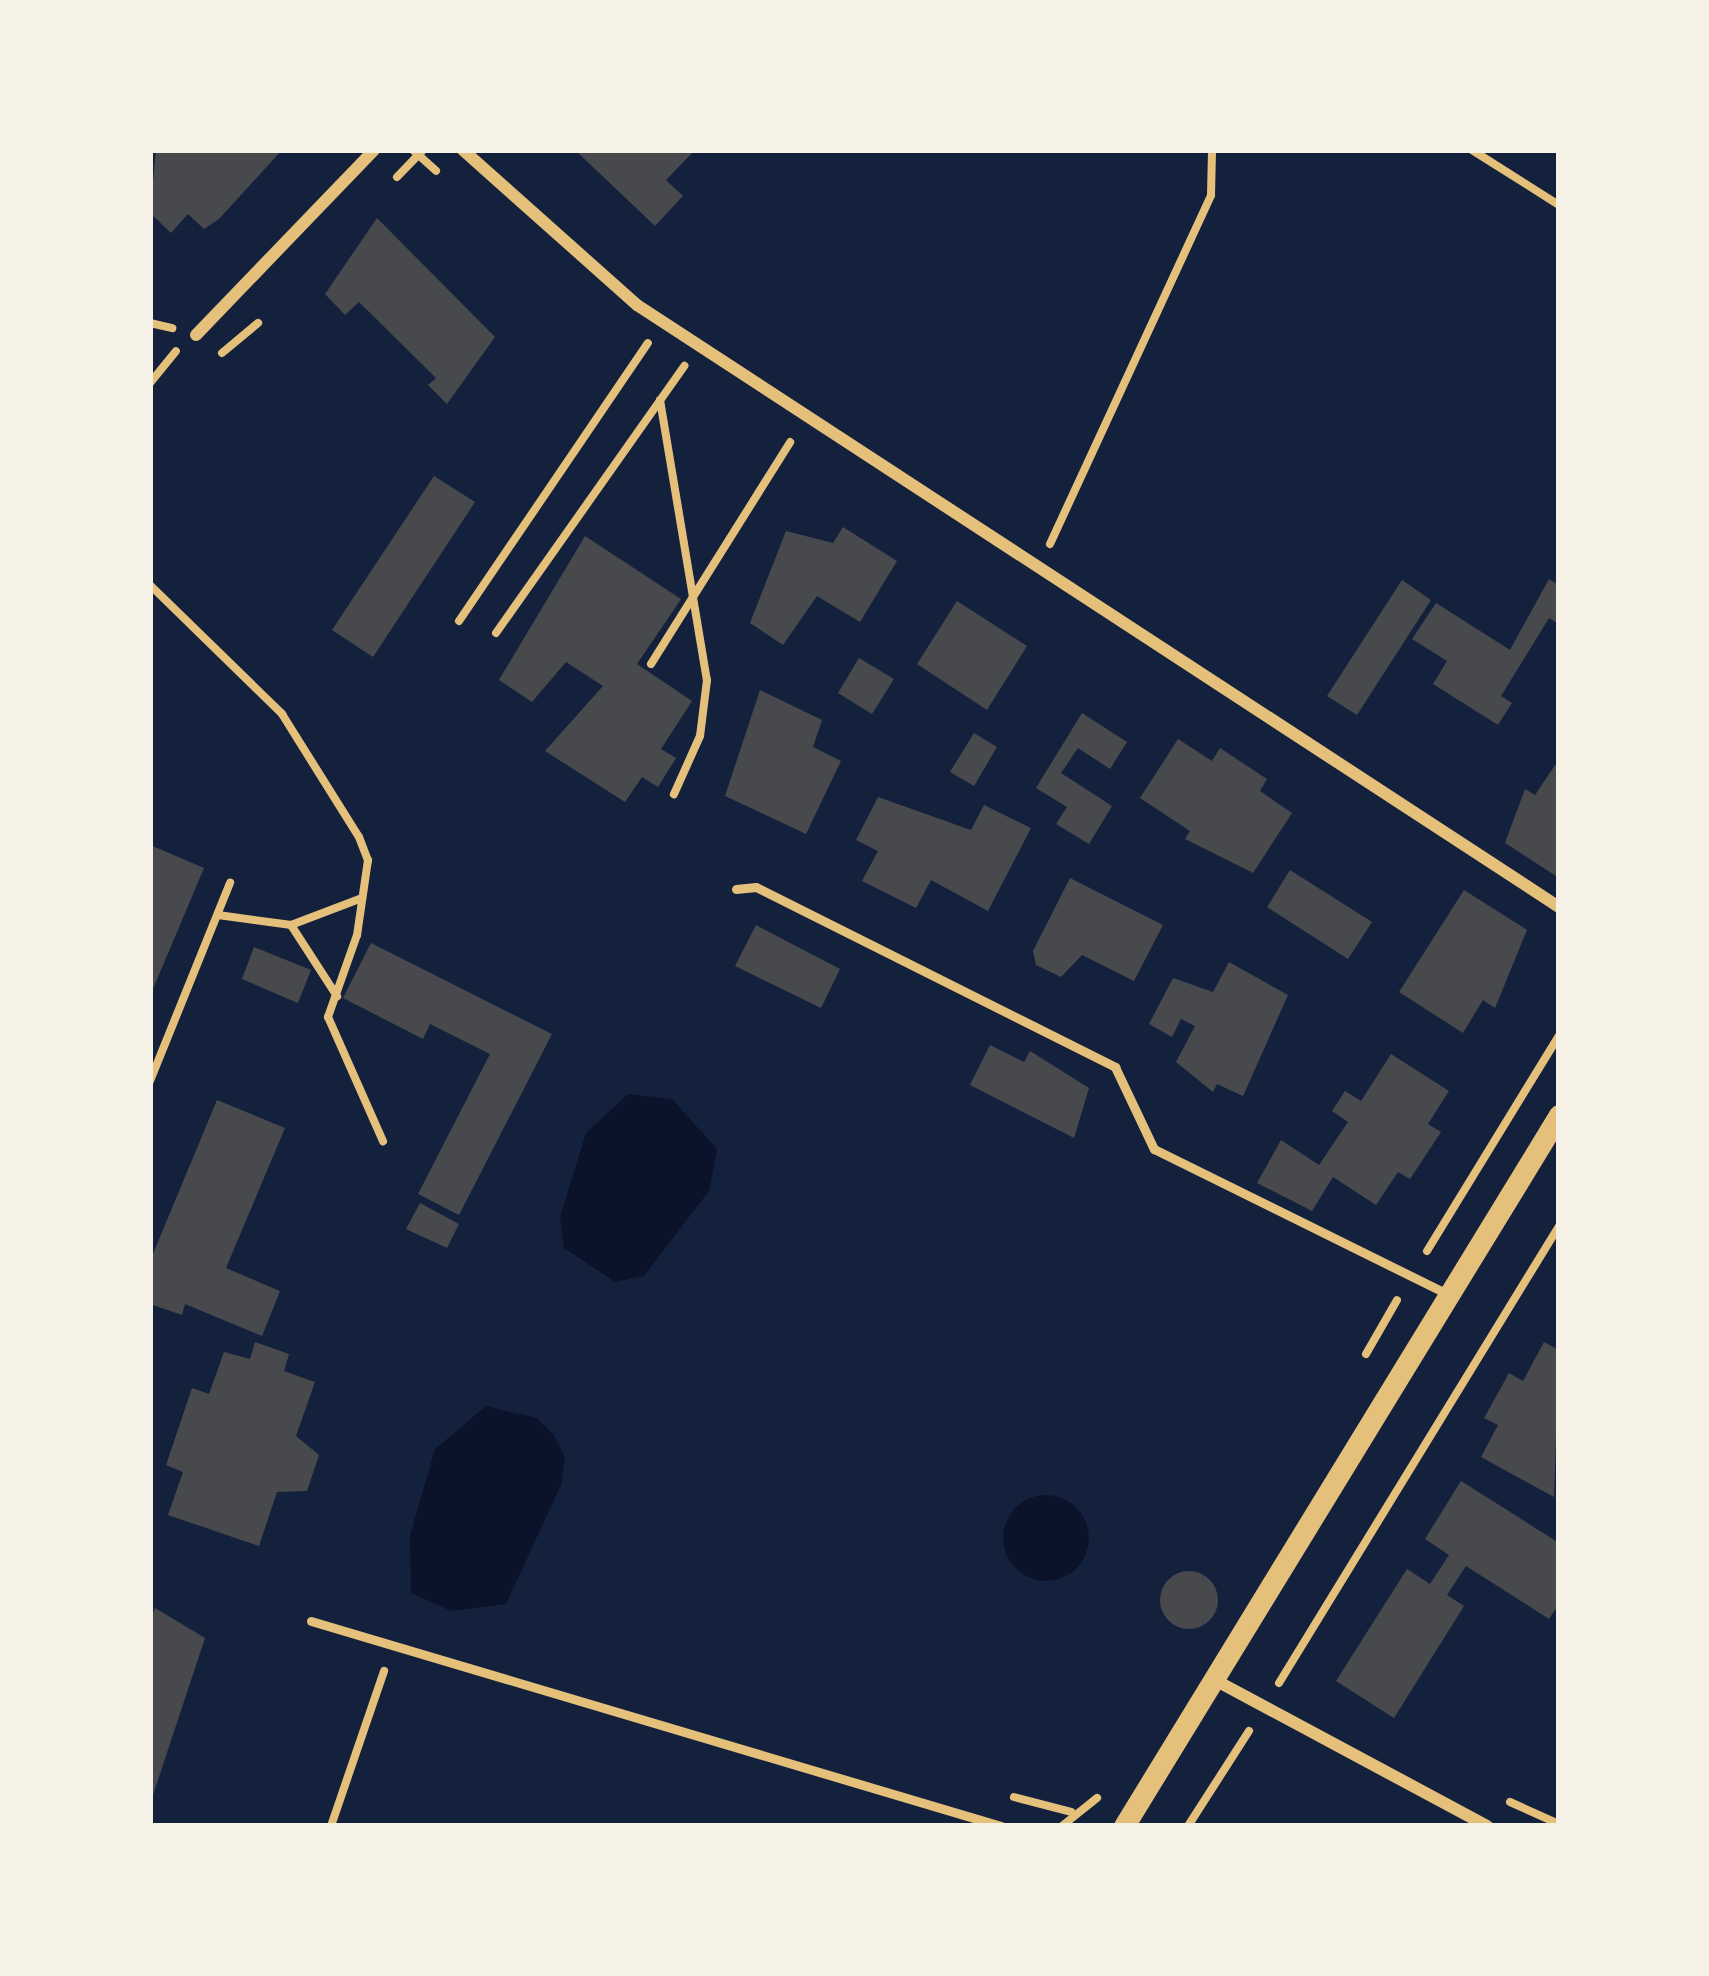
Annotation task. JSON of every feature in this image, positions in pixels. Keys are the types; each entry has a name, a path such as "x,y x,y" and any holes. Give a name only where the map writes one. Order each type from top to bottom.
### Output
{"street":[{"path":"196,334 374,150"},
{"path":"468,155 663,322 1559,907"},
{"path":"1124,1826 1559,1115"},
{"path":"1213,1679 1263,1710 1487,1826"}],"lane":[{"path":"736,889 756,886 1114,1067 1154,1149 1448,1294"},
{"path":"310,1621 391,1652 1001,1826"}],"path":[{"path":"1050,546 1211,195 1212,150"},
{"path":"1472,150 1559,206"},
{"path":"459,621 663,322"},
{"path":"496,632 699,345"},
{"path":"150,383 161,363"},
{"path":"660,400 707,680 700,736 674,794"},
{"path":"651,664 791,441"},
{"path":"150,585 282,714 359,837 363,897 328,1017 383,1141"},
{"path":"150,1081 230,883"},
{"path":"218,915 291,925 363,897"},
{"path":"291,925 337,996"},
{"path":"1188,1826 1559,1226"},
{"path":"331,1826 391,1652"}],"water":[{"path":"628,1094 672,1099 717,1149 709,1191 644,1276 615,1282 564,1248 560,1217 586,1133"},
{"path":"486,1406 537,1418 553,1434 565,1457 561,1485 506,1604 451,1611 411,1593 410,1535 435,1449"},
{"path":"1046,1495 1076,1508 1089,1538 1076,1568 1046,1581 1016,1568 1003,1538 1016,1508"}],"building":[{"path":"156,150 282,150 219,219 204,229 188,214 171,233 150,213"},
{"path":"575,150 695,150 666,180 683,196 655,226"},
{"path":"377,218 495,337 447,404 428,385 436,378 359,302 345,315 325,294"},
{"path":"434,476 475,502 373,657 332,630"},
{"path":"843,527 897,561 860,622 817,596 783,645 750,623 786,531 833,543"},
{"path":"585,536 681,599 637,664 692,701 661,749 676,758 658,787 642,777 625,802 545,751 603,686 566,662 532,702 499,680"},
{"path":"1549,579 1559,585 1559,624 1549,618 1501,696 1512,703 1498,725 1433,684 1447,661 1412,639 1436,603 1510,650"},
{"path":"1402,580 1431,600 1357,715 1327,696"},
{"path":"957,601 1027,646 987,710 917,664"},
{"path":"859,658 894,679 872,714 838,693"},
{"path":"760,690 822,720 813,747 841,761 806,834 725,796"},
{"path":"1082,713 1127,742 1110,769 1078,748 1061,773 1112,806 1089,844 1056,824 1067,807 1036,788"},
{"path":"974,733 997,747 974,786 950,772"},
{"path":"1178,739 1212,761 1220,748 1267,779 1260,791 1292,813 1253,873 1185,839 1190,831 1140,798"},
{"path":"1555,765 1559,768 1559,878 1505,843 1525,789 1535,795"},
{"path":"878,797 971,830 984,805 1031,828 988,911 931,880 916,908 862,881 878,851 856,840"},
{"path":"150,845 204,868 150,996"},
{"path":"1290,870 1372,922 1348,959 1267,907"},
{"path":"1070,878 1163,925 1134,981 1082,955 1061,977 1036,965 1033,951"},
{"path":"1464,890 1527,930 1495,1008 1483,1000 1463,1033 1399,992"},
{"path":"756,925 840,969 821,1008 735,966"},
{"path":"371,943 552,1034 459,1215 418,1194 490,1054 430,1024 423,1039 343,998"},
{"path":"254,947 311,970 298,1003 242,979"},
{"path":"1229,962 1288,995 1243,1096 1217,1084 1213,1092 1176,1062 1195,1026 1181,1019 1172,1037 1149,1024 1173,978 1213,992"},
{"path":"990,1045 1024,1062 1030,1051 1089,1088 1074,1138 970,1085"},
{"path":"1391,1054 1449,1091 1428,1124 1441,1132 1410,1179 1398,1172 1376,1205 1333,1177 1312,1211 1257,1183 1281,1140 1319,1165 1348,1122 1332,1111 1345,1091 1361,1101"},
{"path":"217,1100 285,1128 226,1268 280,1291 262,1336 185,1304 182,1315 150,1304 150,1261"},
{"path":"420,1203 459,1224 447,1248 406,1229"},
{"path":"255,1342 289,1354 284,1371 315,1382 296,1436 319,1455 307,1491 277,1492 259,1546 168,1515 183,1472 166,1465 192,1388 209,1394 224,1352 250,1359"},
{"path":"1544,1342 1559,1350 1554,1497 1481,1457 1498,1425 1484,1418 1509,1373 1523,1381"},
{"path":"1461,1481 1559,1543 1559,1604 1549,1619 1466,1566 1447,1595 1464,1606 1394,1718 1336,1681 1407,1569 1430,1584 1449,1555 1425,1539"},
{"path":"1189,1571 1210,1579 1218,1600 1210,1621 1189,1629 1168,1621 1160,1600 1168,1579"},
{"path":"155,1608 205,1638 151,1801 150,1622"}]}
